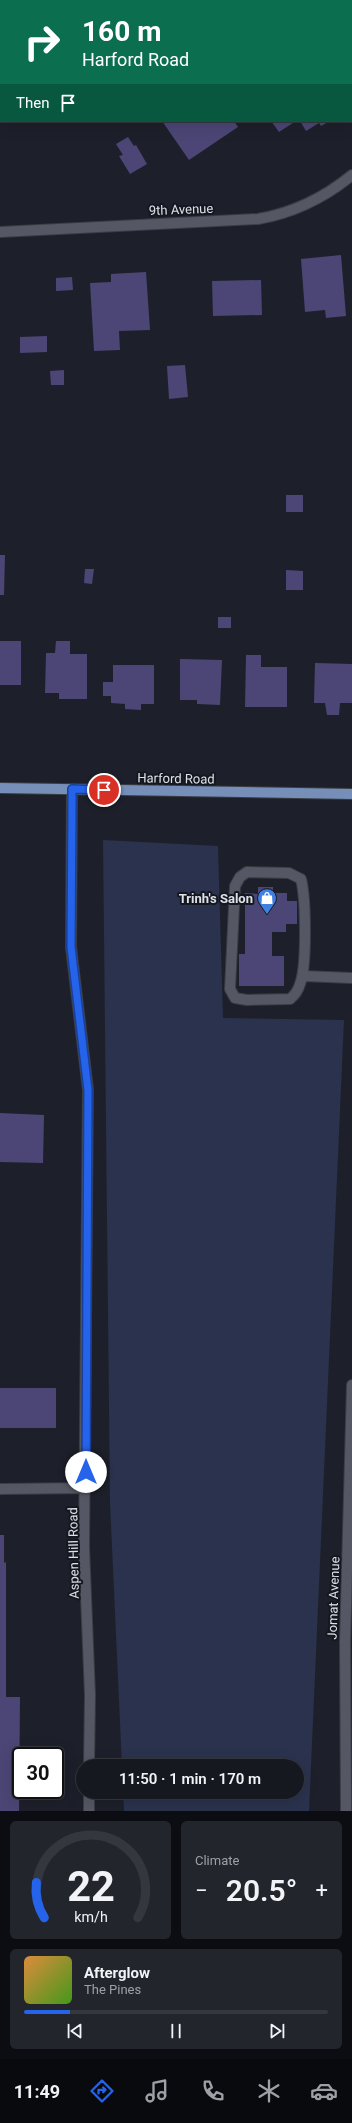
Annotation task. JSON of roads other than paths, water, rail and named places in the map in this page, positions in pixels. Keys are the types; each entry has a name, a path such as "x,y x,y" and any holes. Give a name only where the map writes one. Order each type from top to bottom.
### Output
{"main road":[{"name":"Harford Road","path":"0,788 352,794"}],"street":[{"name":"9th Avenue","path":"0,232 258,219 281,215 302,206 339,186 352,175"},
{"name":"Aspen Hill Road","path":"72,789 71,947 88,1090 84,1547 90,1696 89,1759"},
{"path":"247,872 289,873 301,879 305,895 303,976 297,993 290,999 247,1000 236,998 230,988 235,886 240,877 247,872"},
{"path":"303,976 352,978"},
{"name":"Jomat Avenue","path":"346,1811 345,1642 352,1385"},
{"path":"0,1489 85,1488"},
{"path":"89,1799 89,1811"}],"place":[{"name":"Trinh's Salon","path":"267,915"}]}
